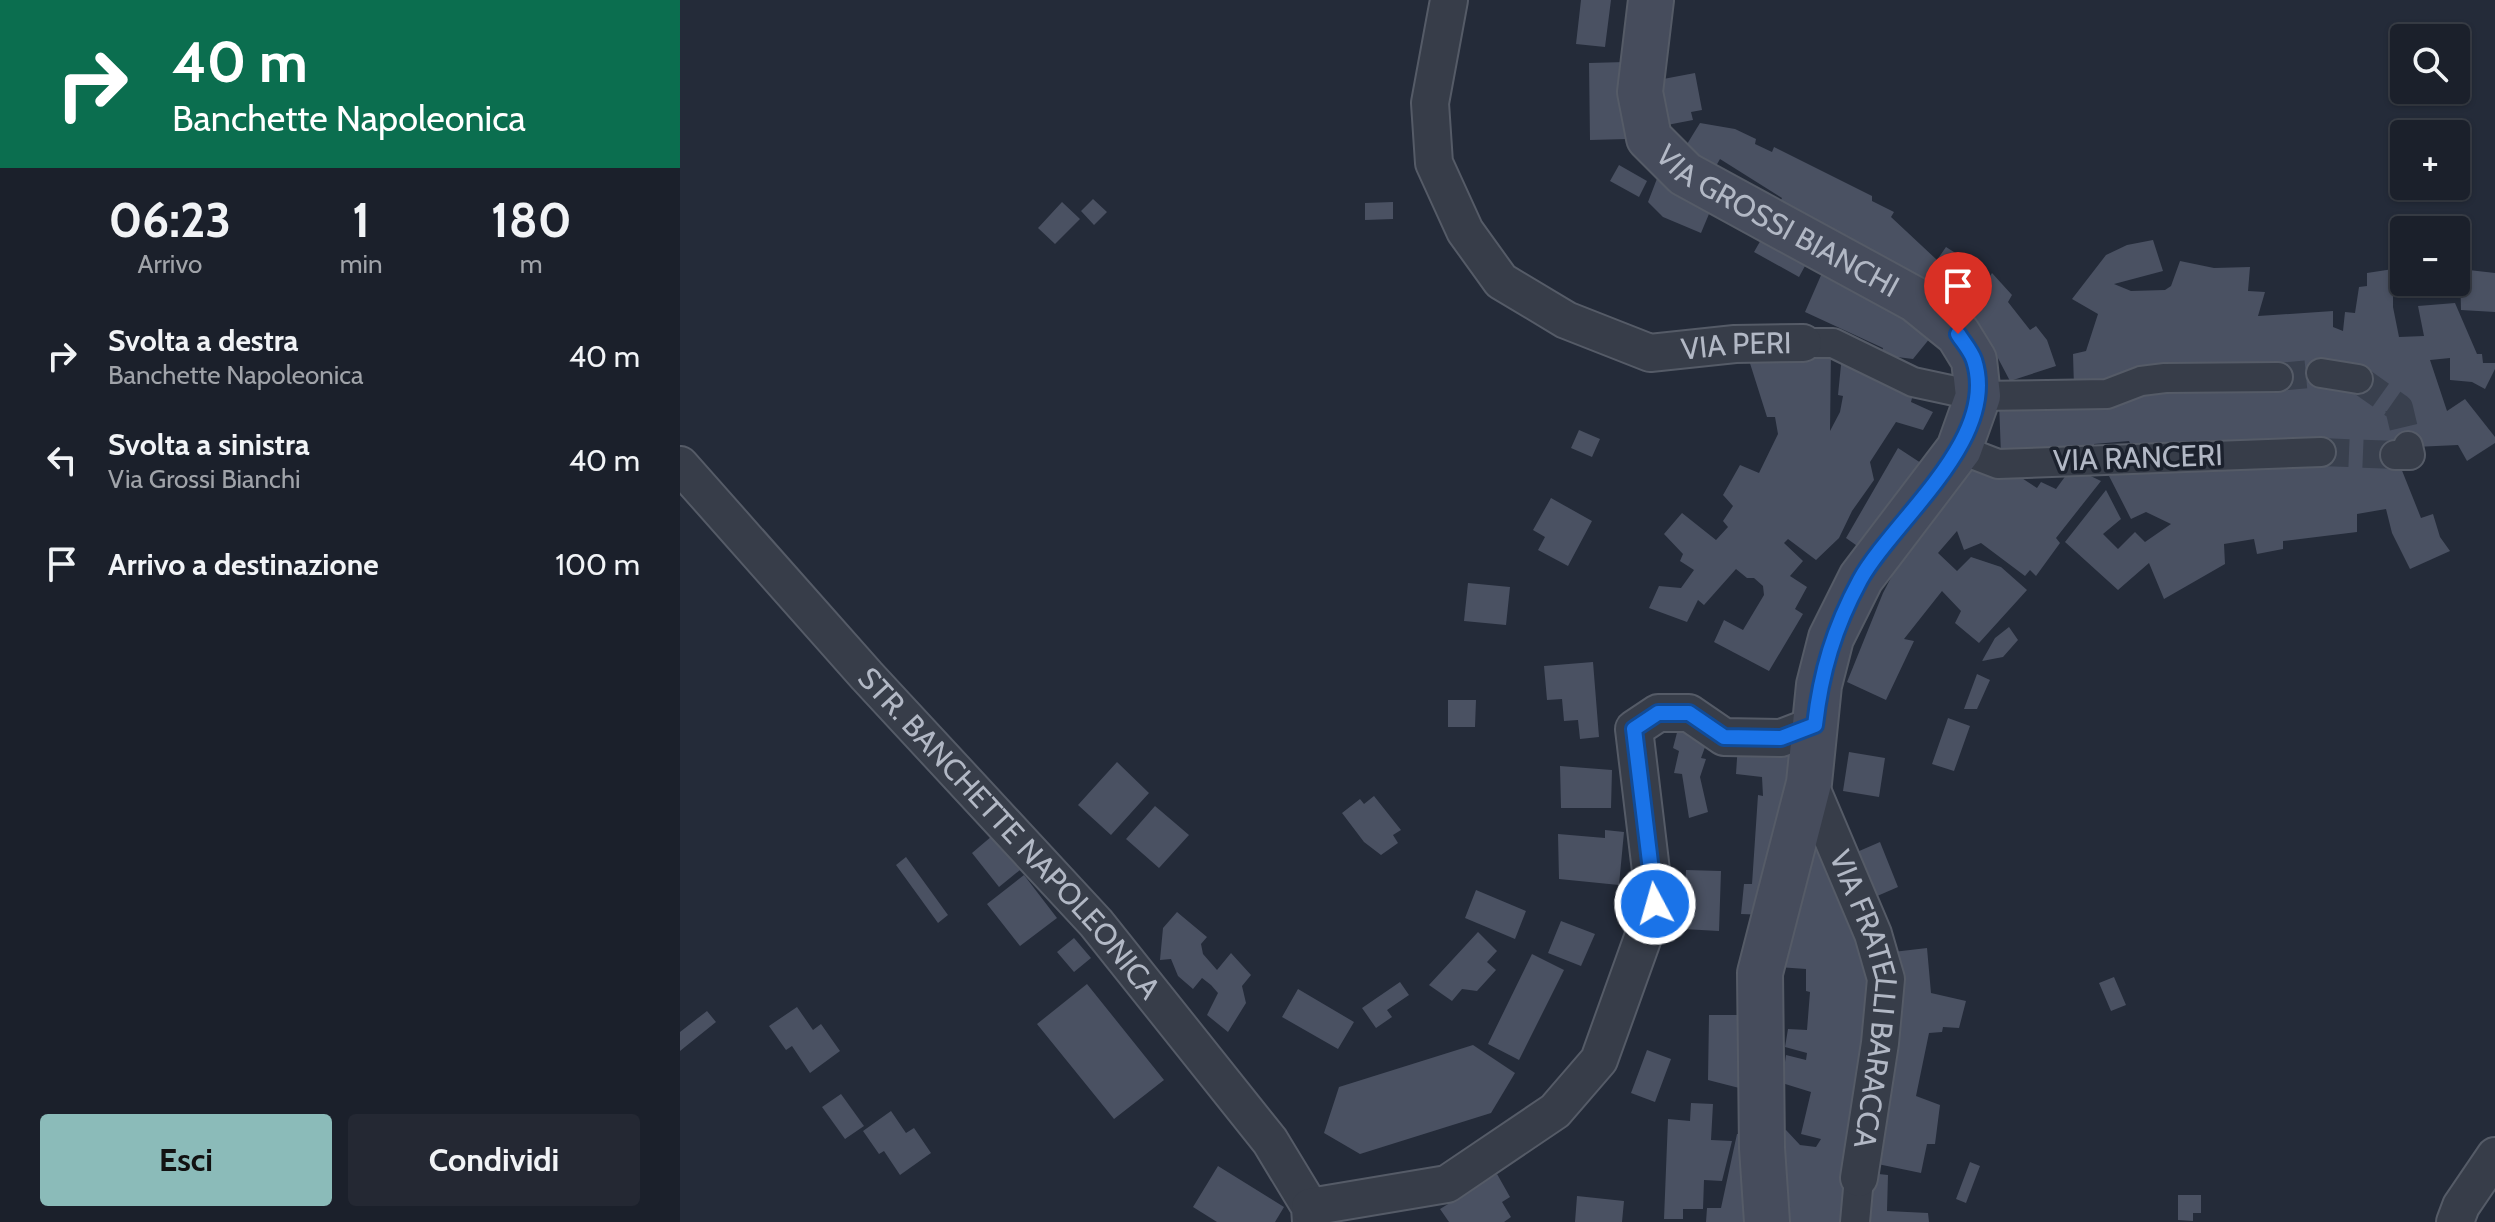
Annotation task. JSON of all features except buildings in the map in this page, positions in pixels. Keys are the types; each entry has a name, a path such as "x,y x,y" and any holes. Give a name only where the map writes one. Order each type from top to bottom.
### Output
{"main road":[{"name":"VIA GROSSI BIANCHI","path":"1651,0 1640,92 1649,138 1685,174 1916,300 1958,334 1974,360 1978,396 1959,449 1861,578 1831,638 1819,685 1809,783 1760,973 1762,1148 1767,1222"}],"street":[{"name":"VIA PERI","path":"1449,0 1430,103 1434,163 1465,231 1501,281 1566,320 1650,353 1735,344 1833,343 1913,382 1978,396 2107,394 2141,381 2165,378 2278,377"},
{"path":"2321,373 2358,379"},
{"name":"VIA RANCERI","path":"1959,449 1998,464 2321,452"},
{"name":"STR. BANCHETTE NAPOLEONICA","path":"680,465 867,676 1096,923 1270,1141 1310,1214"},
{"path":"1310,1214 1447,1184 1555,1111 1599,1060 1655,904 1634,729 1658,713 1689,713 1724,737 1781,738 1815,725"},
{"name":"VIA FRATELLI BARACCA","path":"1809,783 1873,934 1886,979 1855,1222"},
{"path":"2455,1222 2461,1206 2495,1156"}],"tunnel":[{"path":"2278,377 2321,373"},
{"path":"2358,379 2399,408 2408,446"},
{"path":"2321,452 2395,455"}],"route":[{"path":"1655,904 1642,774 1634,729 1658,713 1689,713 1724,737 1781,738 1815,725 1819,685 1831,638 1861,578 1959,449 1978,396 1974,360 1958,334"}]}
